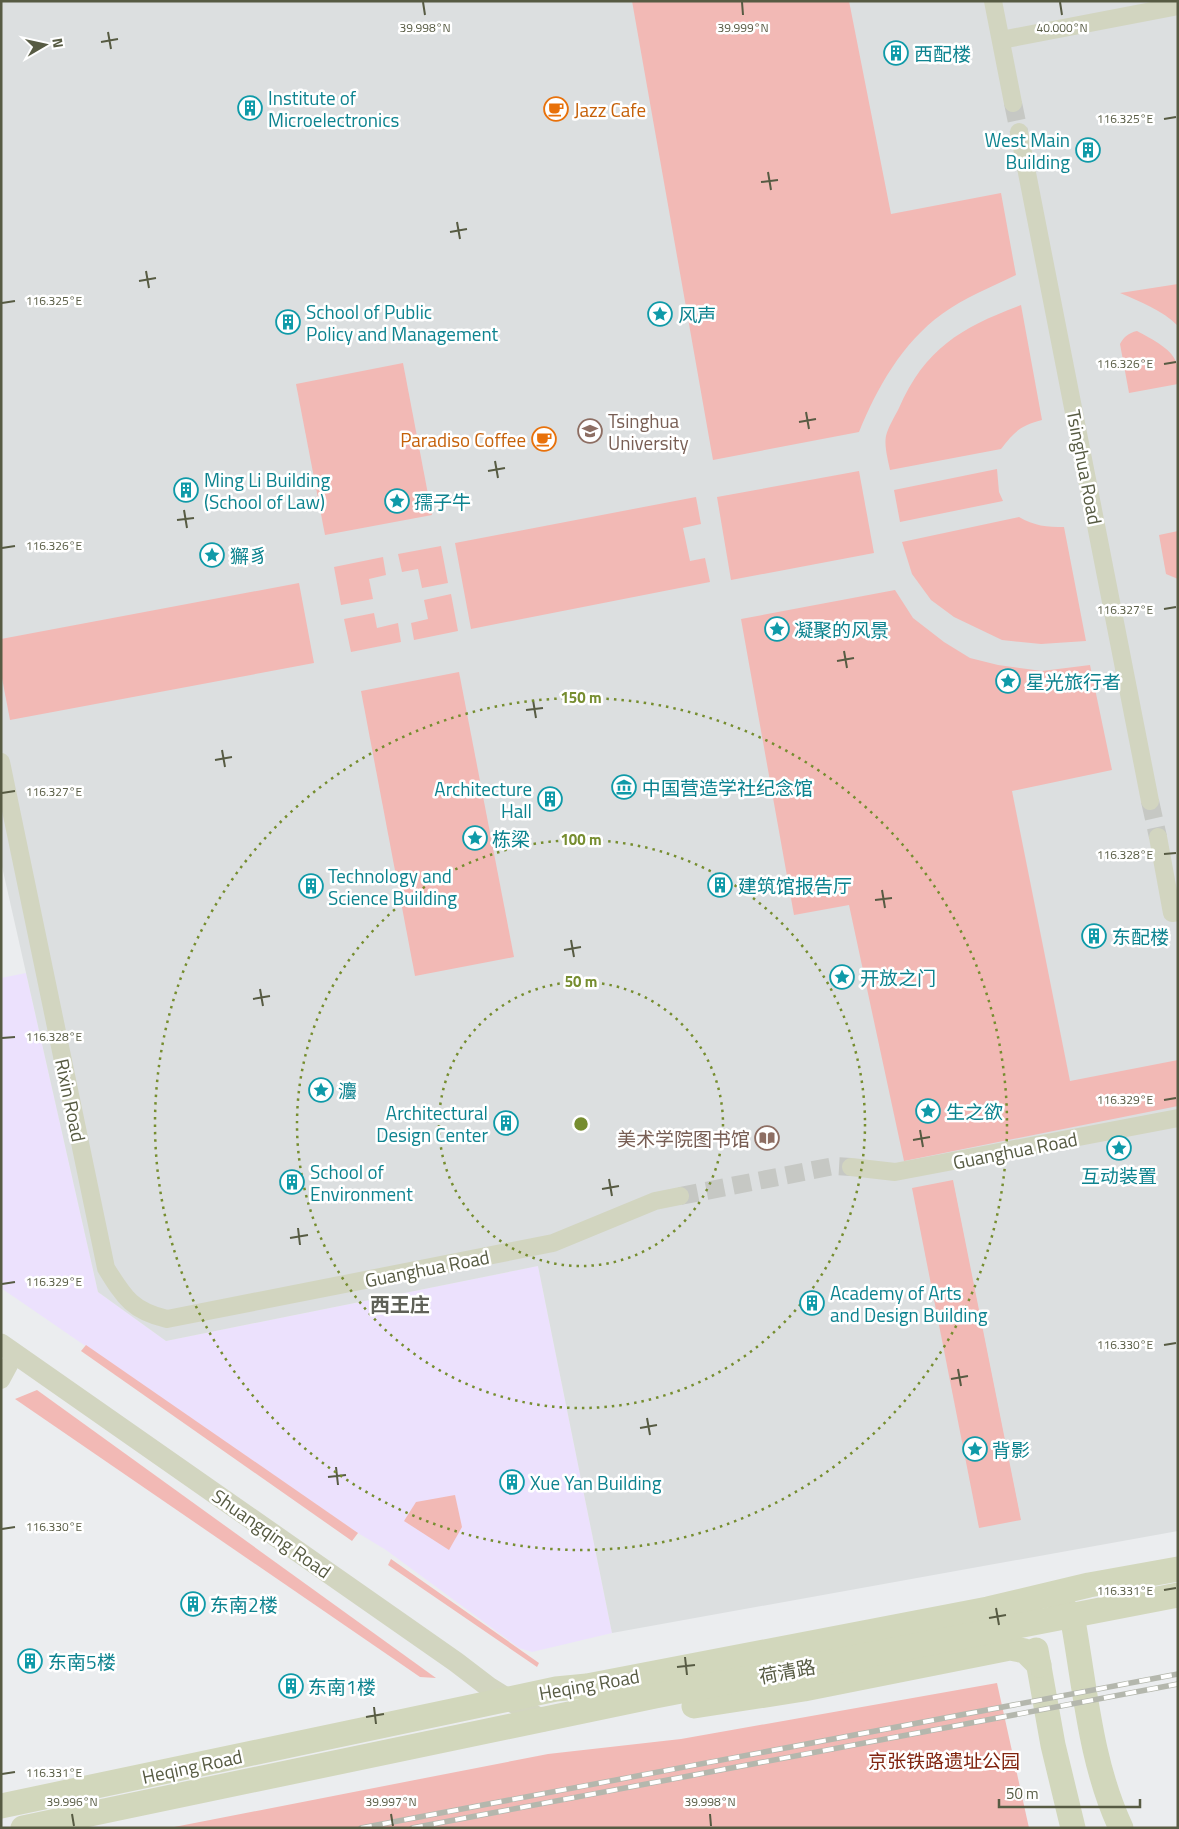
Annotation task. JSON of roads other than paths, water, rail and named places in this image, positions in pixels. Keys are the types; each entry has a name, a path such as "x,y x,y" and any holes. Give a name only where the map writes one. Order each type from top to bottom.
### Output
{"main road":[{"name":"Heqing Road","path":"1,1806 556,1689 597,1684 988,1609 1090,1585 1178,1569"},
{"path":"1031,1622 1178,1595"},
{"path":"1074,1828 1053,1745 1031,1622 1048,1596 1072,1615 1100,1772 1109,1803 1121,1828"},
{"name":"荷清路","path":"543,1721 655,1696 1031,1622"},
{"path":"543,1721 597,1722 804,1689 1010,1648 1025,1651 1039,1665"},
{"name":"Heqing Road","path":"23,1828 543,1721"}],"street":[{"path":"993,1 1013,103"},
{"path":"1001,40 1178,6"},
{"name":"Tsinghua Road","path":"1019,132 1150,802"},
{"name":"Rixin Road","path":"1,762 106,1268 123,1296 153,1316 167,1319"},
{"path":"1158,837 1172,913 1178,912"},
{"name":"Guanghua Road","path":"851,1167 895,1172 1178,1118"},
{"name":"Guanghua Road","path":"167,1319 553,1243 655,1200 680,1196"},
{"path":"1,1380 8,1349"},
{"name":"Shuangqing Road","path":"8,1349 448,1656 490,1688 543,1721"}],"tunnel":[{"path":"1013,103 1019,132"},
{"path":"1150,801 1158,837"},
{"path":"680,1196 834,1166 851,1167"}],"railway":[{"path":"361,1828 1178,1674"},
{"path":"412,1828 1178,1684"}],"place":[{"name":"西配楼","path":"896,53"},
{"name":"Institute of Microelectronics","path":"250,108"},
{"name":"Jazz Cafe","path":"556,109"},
{"name":"West Main Building","path":"1088,150"},
{"name":"风声","path":"660,314"},
{"name":"School of Public Policy and Management","path":"288,322"},
{"name":"Tsinghua University","path":"590,431"},
{"name":"Paradiso Coffee","path":"544,439"},
{"name":"Ming Li Building (School of Law)","path":"186,490"},
{"name":"孺子牛","path":"397,501"},
{"name":"獬豸","path":"212,555"},
{"name":"凝聚的风景","path":"777,629"},
{"name":"星光旅行者","path":"1008,681"},
{"name":"中国营造学社纪念馆","path":"624,787"},
{"name":"Architecture Hall","path":"550,799"},
{"name":"栋梁","path":"475,838"},
{"name":"建筑馆报告厅","path":"720,885"},
{"name":"Technology and Science Building","path":"311,886"},
{"name":"东配楼","path":"1094,936"},
{"name":"开放之门","path":"842,977"},
{"name":"灋","path":"321,1090"},
{"name":"生之欲","path":"928,1111"},
{"name":"Architectural Design Center","path":"506,1123"},
{"name":"美术学院图书馆","path":"767,1138"},
{"name":"互动装置","path":"1119,1148"},
{"name":"School of Environment","path":"292,1182"},
{"name":"Academy of Arts and Design Building","path":"812,1303"},
{"name":"背影","path":"975,1449"},
{"name":"Xue Yan Building","path":"512,1482"},
{"name":"东南2楼","path":"193,1604"},
{"name":"东南5楼","path":"30,1661"},
{"name":"东南1楼","path":"291,1686"}],"district":[{"name":"西王庄","path":"400,1304"}],"park label":[{"name":"京张铁路遗址公园","path":"944,1760"}]}
